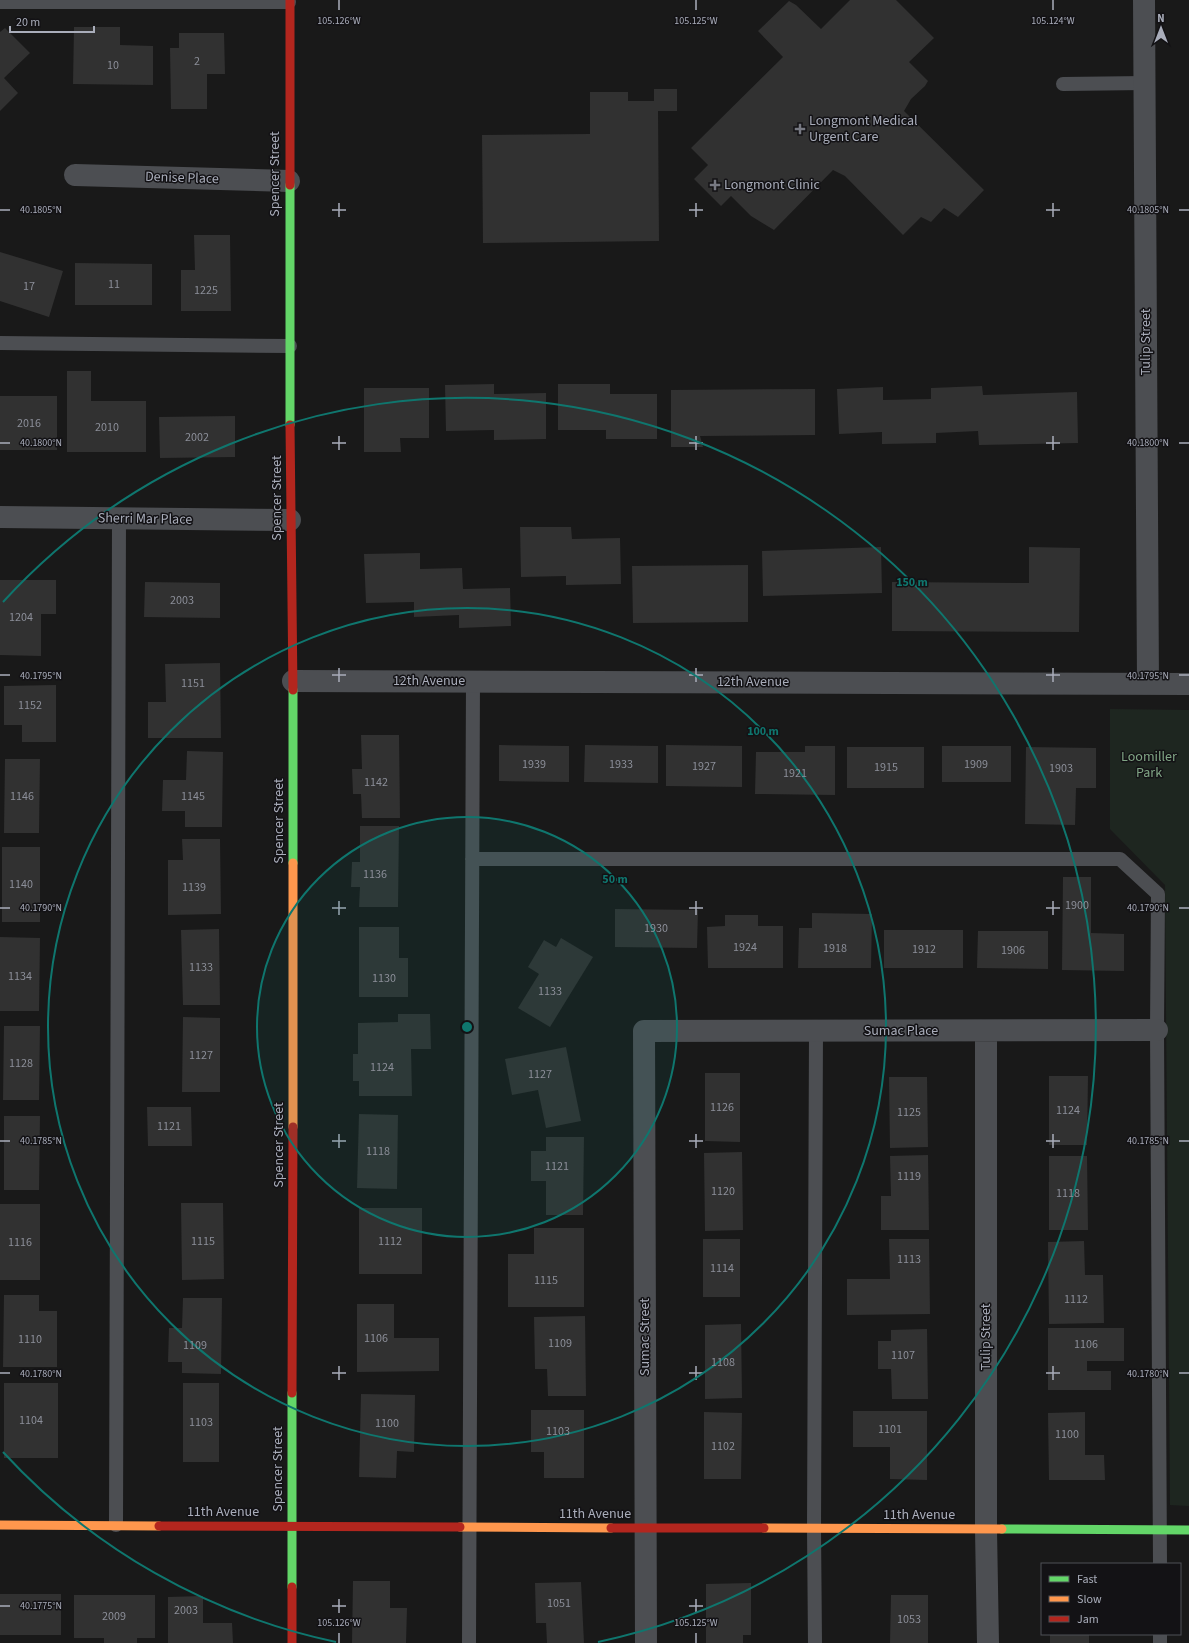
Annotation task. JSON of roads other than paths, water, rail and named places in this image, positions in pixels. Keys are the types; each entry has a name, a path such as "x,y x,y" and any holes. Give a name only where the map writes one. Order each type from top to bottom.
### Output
{"street":[{"name":"Tulip Street","path":"1144,0 1148,684"},
{"name":"Spencer Street","path":"290,1 290,520 293,681 292,1643"},
{"name":"Denise Place","path":"75,175 289,181"},
{"name":"Sherri Mar Place","path":"0,517 290,520"},
{"name":"12th Avenue","path":"293,681 1189,684"},
{"name":"Sumac Place","path":"644,1031 1157,1030"},
{"name":"Sumac Street","path":"644,1031 646,1643"},
{"name":"Tulip Street","path":"986,1031 986,1530 988,1643"},
{"name":"11th Avenue","path":"0,1525 1189,1530"}],"lane":[{"path":"0,2 290,1"},
{"path":"1063,84 1145,83"},
{"path":"0,343 290,346"},
{"path":"116,1526 119,519"},
{"path":"469,1643 473,681"},
{"path":"472,859 1120,859 1158,894 1157,1030 1160,1563"},
{"path":"815,1643 816,1031"}],"place":[{"name":"Longmont Medical Urgent Care","path":"800,129"},
{"name":"Longmont Clinic","path":"715,185"}],"park label":[{"name":"Loomiller Park","path":"1149,766"}]}
